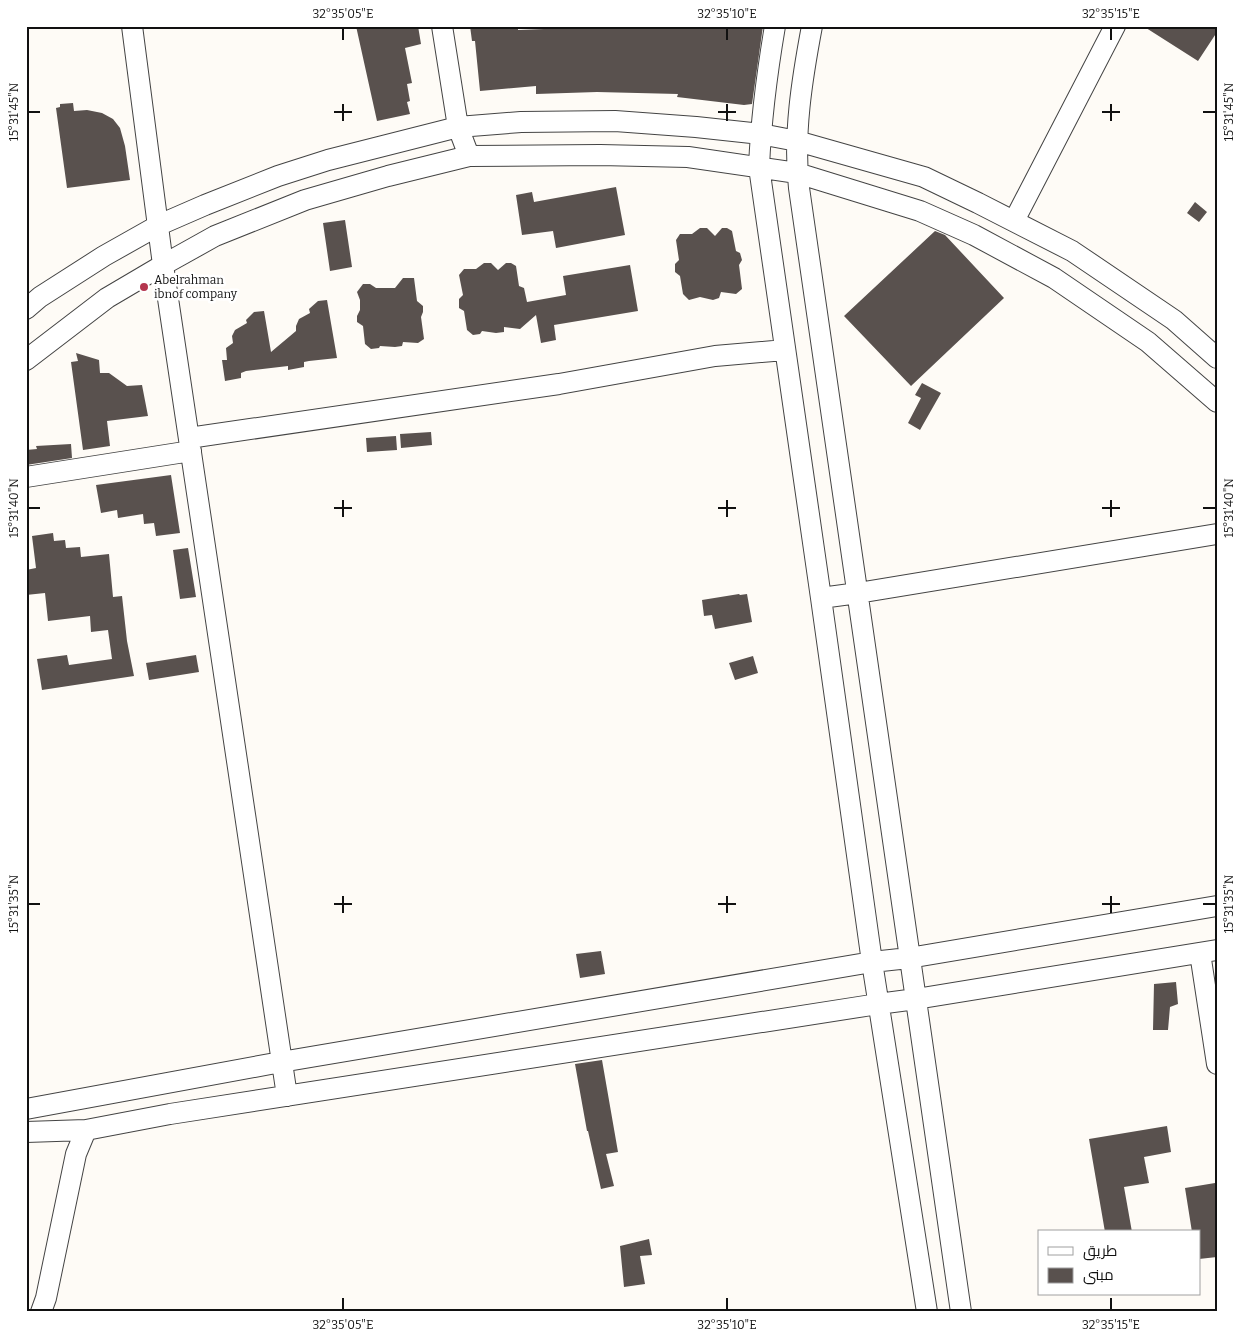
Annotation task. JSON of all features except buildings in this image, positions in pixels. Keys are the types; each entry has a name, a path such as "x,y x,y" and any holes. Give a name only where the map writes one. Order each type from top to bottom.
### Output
{"street":[{"path":"132,26 163,265 280,1062 287,1096"},
{"path":"442,26 458,127 469,156"},
{"path":"775,26 769,62 759,167 822,598 878,1004 926,1312"},
{"path":"812,26 805,64 797,141 797,173 858,593 908,958 916,999 961,1312"},
{"path":"1014,221 1115,26"},
{"path":"26,309 40,297 104,256 159,226 205,205 278,176 328,160 458,127 521,122 615,121 761,134 797,141 924,177 1080,256 1174,320 1217,358"},
{"path":"26,360 108,298 163,265 215,236 305,200 469,156 600,155 688,157 797,173 920,211 974,235 1054,278 1148,342 1217,402"},
{"path":"26,477 190,445 559,384 715,356 785,350"},
{"path":"822,598 1217,534"},
{"path":"26,1109 280,1062 1217,906"},
{"path":"26,1132 86,1130 170,1114 916,999 1208,951 1217,1064"},
{"path":"41,1312 46,1298 76,1154 86,1130"}],"place":[{"name":"Abelrahman ibnof company","path":"144,287"}]}
